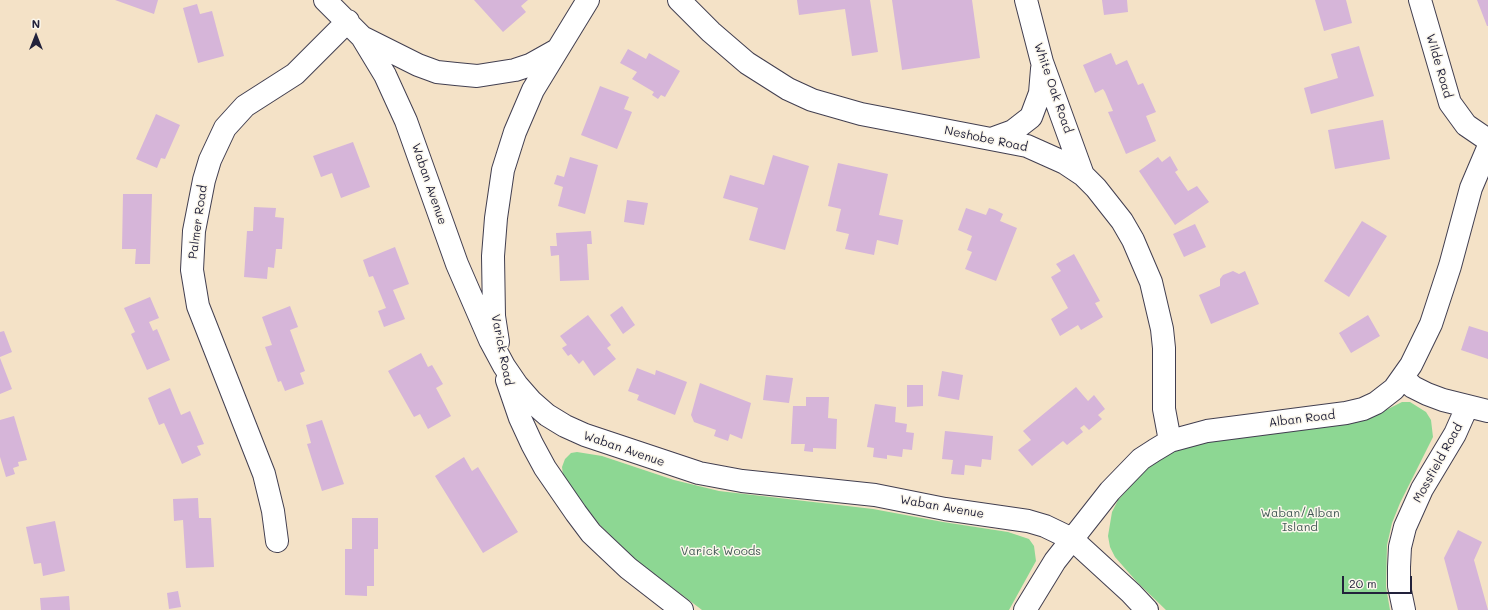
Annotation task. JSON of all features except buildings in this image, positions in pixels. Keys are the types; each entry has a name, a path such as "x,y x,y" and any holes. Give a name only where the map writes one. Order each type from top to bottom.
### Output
{"street":[{"name":"Waban Avenue","path":"325,0 355,29 378,62 397,98 457,264 479,317 504,366 517,385 531,401 565,426 607,444 678,467 735,480 855,492 958,511 1022,520 1045,526 1072,539 1145,609"},
{"name":"Varick Road","path":"588,0 544,71 523,110 508,152 500,186 496,218 493,290 494,316 504,366 520,418 545,468 562,495 591,533 609,551 628,568 682,610"},
{"name":"Neshobe Road","path":"679,0 711,32 747,63 766,77 812,100 861,114 1027,146 1065,163 1083,175 1101,193 1122,221 1133,240 1151,282 1162,329 1164,348 1164,409 1170,441"},
{"name":"White Oak Road","path":"1026,0 1042,62 1083,175"},
{"name":"Wilde Road","path":"1420,0 1450,103 1466,125 1488,140"},
{"path":"355,29 418,65 437,72 456,74 477,76 514,70 530,65 558,49"},
{"name":"Palmer Road","path":"277,541 273,511 264,474 198,306 192,270 194,231 204,180 210,160 225,128 245,106 295,74 355,29"},
{"path":"991,139 1013,132 1031,117 1040,93 1042,62"},
{"name":"Alban Road","path":"1025,610 1046,574 1072,539 1127,472 1142,459 1170,441 1207,431 1363,410 1376,403 1394,389 1403,378 1418,353 1430,324 1450,266 1472,188 1488,148"},
{"path":"1403,378 1427,394 1467,407 1488,411"},
{"name":"Mossfield Road","path":"1404,610 1399,586 1398,567 1400,547 1405,527 1422,489 1455,434 1467,407"}],"green space":[{"name":"Waban/Alban Island","path":"1402,402 1410,402 1426,412 1431,420 1433,437 1400,503 1392,523 1387,545 1386,587 1390,610 1166,610 1137,582 1115,557 1110,547 1108,536 1112,512 1118,500 1148,467 1174,451 1209,441 1348,424 1366,420"},
{"name":"Varick Woods","path":"577,452 602,456 674,480 719,491 873,509 1008,532 1029,539 1034,546 1036,561 1009,610 702,610 636,560 600,525 563,475 562,467 565,459 571,453"}]}
